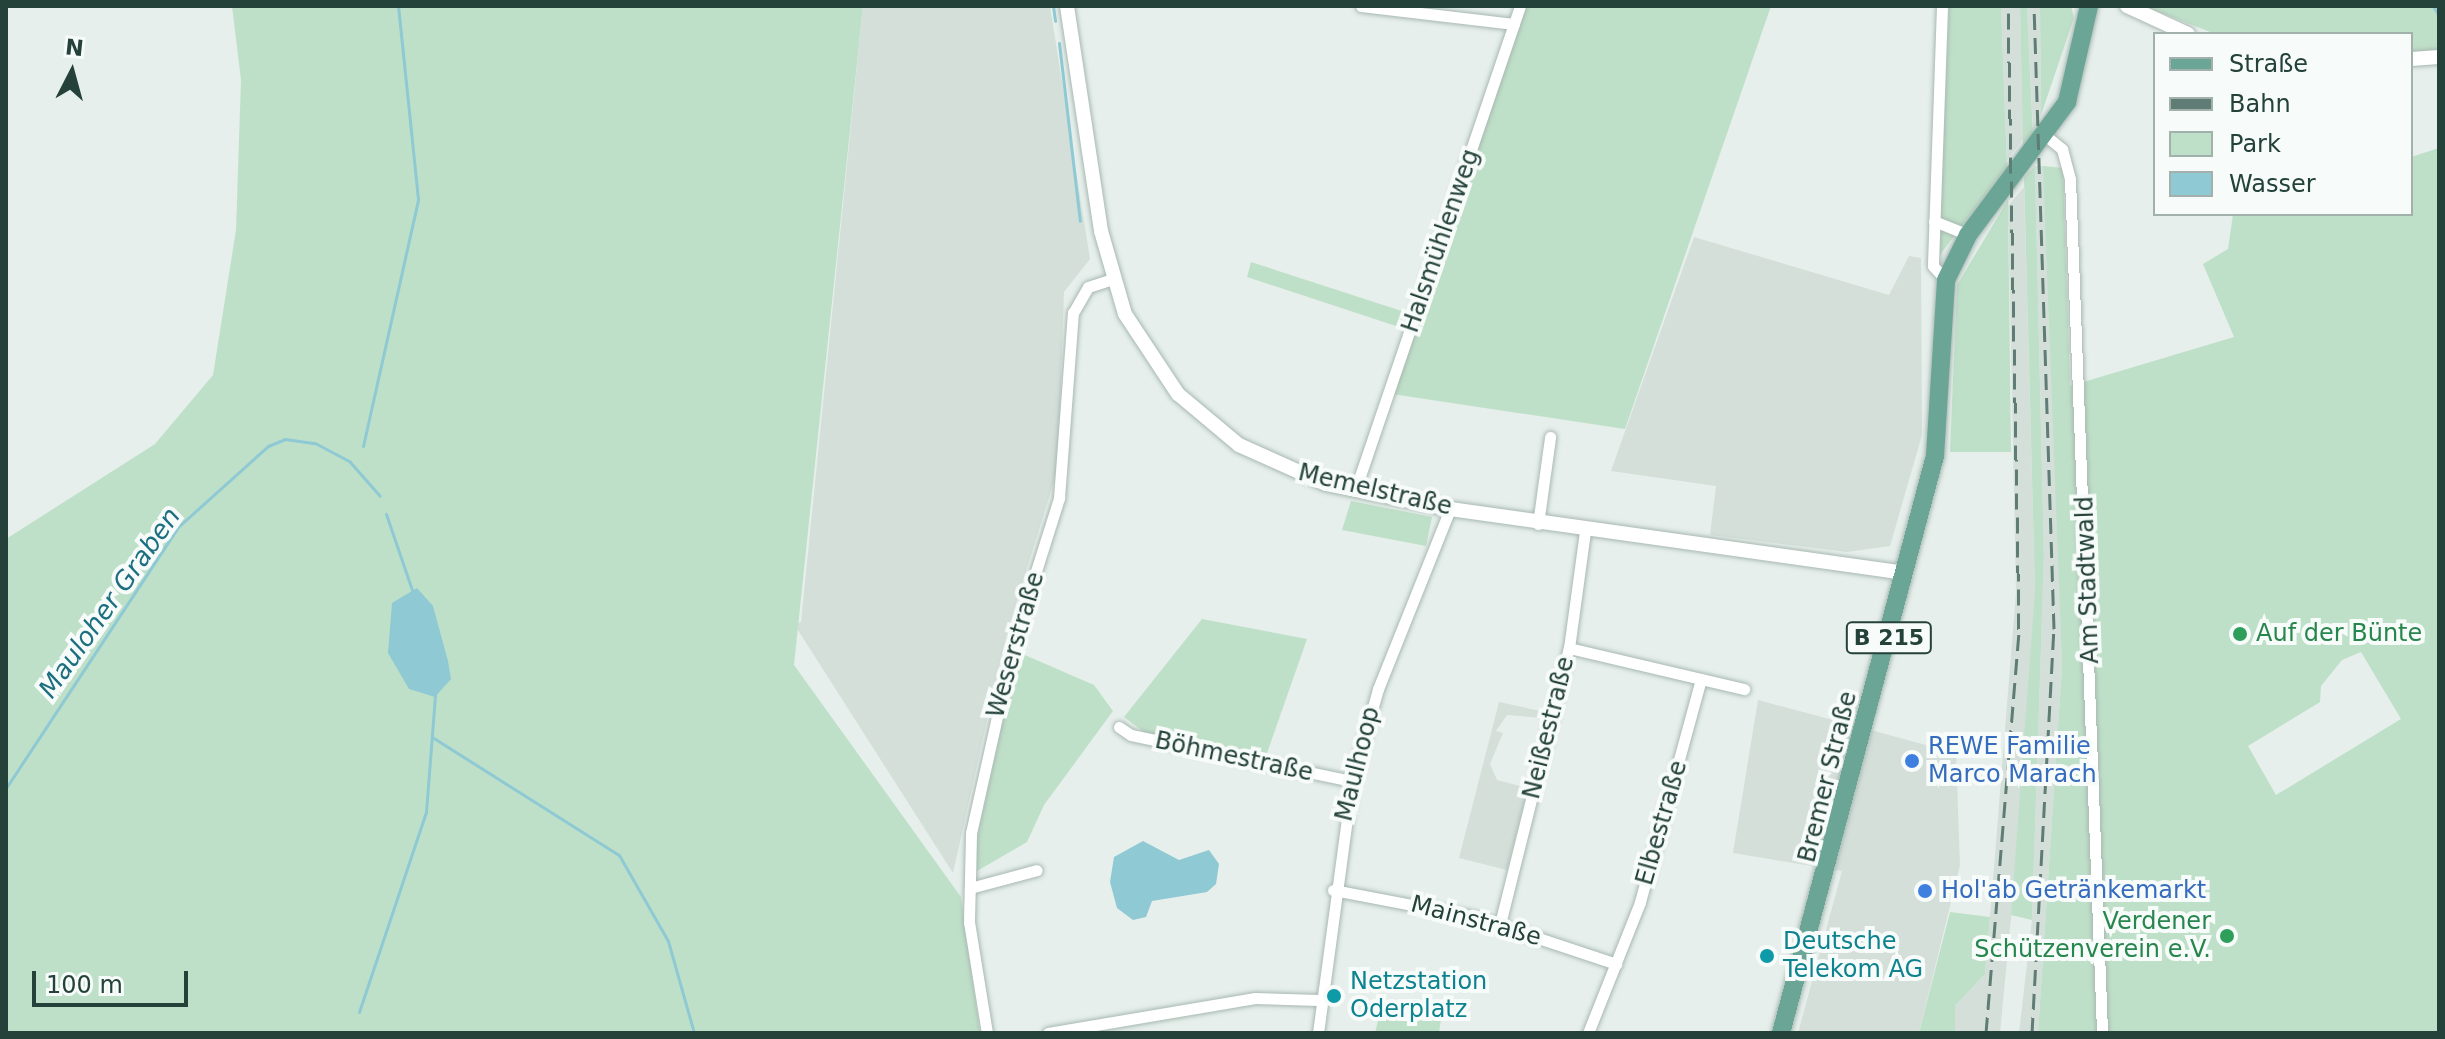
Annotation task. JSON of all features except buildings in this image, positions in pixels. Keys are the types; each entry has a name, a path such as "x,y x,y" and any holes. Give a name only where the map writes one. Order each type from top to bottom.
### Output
{"main road":[{"name":"B 215","path":"2046,136 2073,88 2089,6"},
{"name":"Bremer Straße","path":"1781,1033 1906,573 1939,436 1938,322 1946,280 1968,235 2046,136"}],"street":[{"name":"Memelstraße","path":"1067,6 1112,279 1165,378 1239,445 1326,484 1450,509 1585,531 1906,573"},
{"path":"1361,6 1514,24"},
{"name":"Halsmühlenweg","path":"1360,476 1520,6"},
{"path":"1942,6 1933,266 1946,280"},
{"path":"2127,6 2184,32"},
{"path":"2413,59 2439,57"},
{"name":"Am Stadtwald","path":"2046,136 2062,149 2070,179 2102,1033"},
{"path":"1934,221 1968,235"},
{"name":"Weserstraße","path":"987,1033 970,888 980,779 1063,475 1073,313 1088,287 1112,279"},
{"path":"1538,524 1550,437"},
{"name":"Maulhoop","path":"1318,1033 1318,1000 1352,781 1378,689 1450,509"},
{"name":"Neißestraße","path":"1500,924 1569,648 1585,531"},
{"path":"1569,648 1744,689"},
{"name":"Elbestraße","path":"1588,1033 1616,964 1701,679"},
{"name":"Böhmestraße","path":"1119,727 1352,781"},
{"path":"970,888 1037,870"},
{"name":"Mainstraße","path":"1333,890 1500,924 1616,964"},
{"path":"1048,1033 1255,998 1318,1000"}],"shaded area":[{"path":"863,6 1050,6 1090,259 1064,292 1058,469 1006,635 953,873 794,624 801,622"},
{"path":"2001,6 2020,6 2023,139 2007,160"},
{"path":"2027,6 2040,6 2041,115 2033,131"},
{"path":"2035,166 2043,166 2050,274 2062,666 2038,1033 2019,1033 2032,920 2044,557"},
{"path":"2024,187 2035,590 2031,710 2000,1033 1955,1033 1955,1006 1985,974 1990,917 2016,592 2008,206"},
{"path":"1694,237 1889,295 1909,256 1921,258 1922,435 1890,546 1847,552 1710,535 1716,486 1611,471"},
{"path":"1758,700 1956,753 1960,865 1919,1033 1798,1033 1842,871 1733,853"},
{"path":"1499,702 1545,712 1544,718 1507,715 1496,731 1503,733 1490,764 1497,780 1528,788 1507,870 1459,858"}],"green space":[{"path":"232,6 863,6 794,665 961,897 980,1033 6,1033 6,539 155,444 213,375 236,230 241,80"},
{"path":"1526,6 1771,6 1625,429 1392,394"},
{"path":"1949,6 2001,6 2007,167 1939,256"},
{"path":"2020,6 2027,6 2033,137 2023,147"},
{"path":"2040,6 2071,6 2074,18 2041,115"},
{"path":"2439,6 2439,51 2413,54 2413,32 2210,32 2147,7"},
{"path":"2439,148 2439,1033 2038,1033 2062,666 2043,166 2063,168 2070,386 2234,337 2203,264 2228,249 2233,216 2413,216 2413,156","holes":["2361,652 2401,719 2276,795 2248,746 2320,702 2321,686 2342,660"]},
{"path":"2035,166 2044,557 2032,920 2011,915 2035,590 2024,178"},
{"path":"2008,200 2011,452 1950,452 1957,285"},
{"path":"1251,262 1411,314 1405,329 1247,277"},
{"path":"1351,501 1432,517 1426,546 1342,530"},
{"path":"1202,619 1307,639 1266,756 1148,735 1124,717"},
{"path":"1018,652 1094,685 1113,711 1044,805 1027,842 977,871 977,838"},
{"path":"1950,912 1990,917 1985,974 1955,1006 1955,1033 1919,1033"},
{"path":"1380,1013 1441,1019 1439,1033 1375,1033"}],"water":[{"path":"417,588 433,606 451,679 435,697 409,689 388,653 392,603"},
{"path":"1143,841 1179,860 1209,850 1219,864 1216,884 1207,892 1152,901 1146,917 1133,920 1117,908 1110,882 1114,857"}],"waterway":[{"path":"363,446 418,199 398,6"},
{"path":"1053,6 1055,21"},
{"path":"2433,6 2439,16"},
{"path":"1059,43 1080,221"},
{"name":"Mauloher Graben","path":"6,788 178,527 268,446 285,439 315,443 350,462 380,496"},
{"name":"Mauloher Graben","path":"386,514 412,590"},
{"path":"359,1012 426,812 435,695"},
{"name":"Mauloher Graben","path":"432,737 619,855 668,941 694,1033"}],"railway":[{"path":"1986,1033 2019,629 2008,6"},
{"path":"2032,1033 2054,629 2034,6"}],"place":[{"name":"Auf der Bünte","path":"2240,634"},
{"name":"REWE Familie Marco Marach","path":"1912,761"},
{"name":"Hol'ab Getränkemarkt","path":"1925,891"},
{"name":"Verdener Schützenverein e.V.","path":"2227,936"},
{"name":"Deutsche Telekom AG","path":"1767,956"},
{"name":"Netzstation Oderplatz","path":"1334,996"}]}
